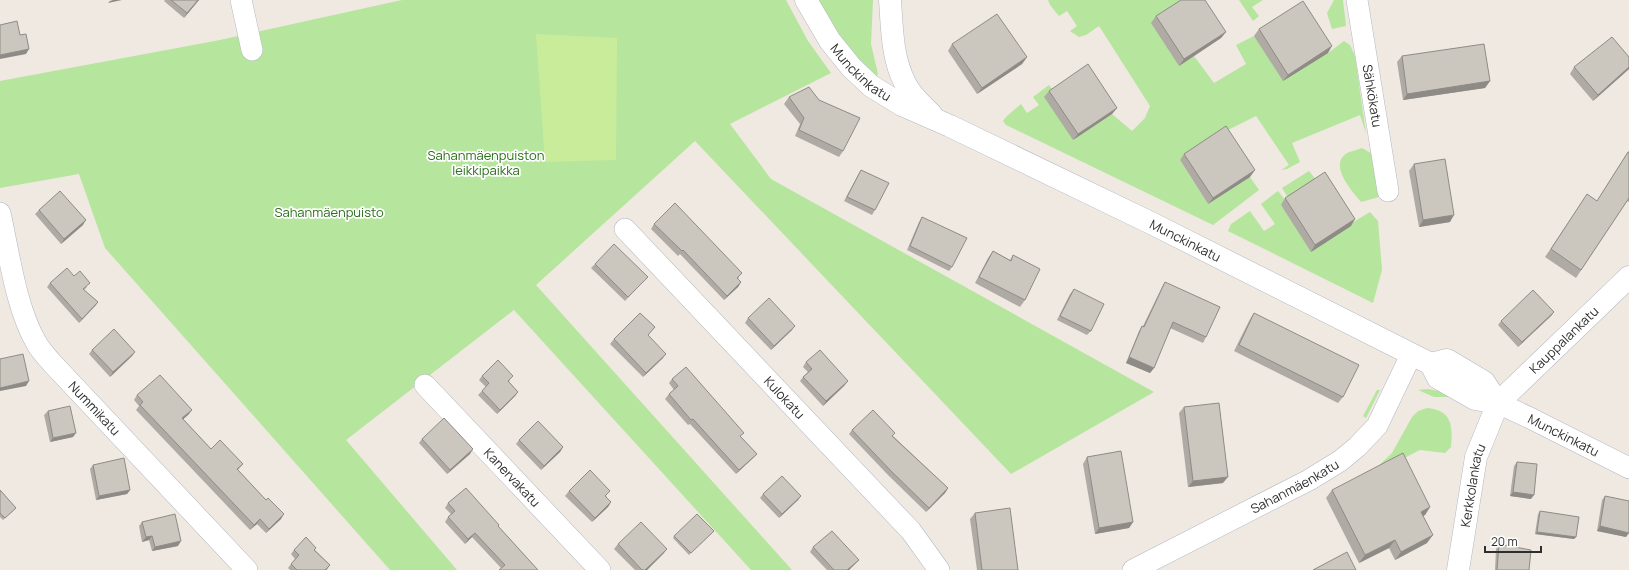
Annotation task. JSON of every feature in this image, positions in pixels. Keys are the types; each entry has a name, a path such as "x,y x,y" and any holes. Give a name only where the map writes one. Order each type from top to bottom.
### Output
{"main road":[{"name":"Munckinkatu","path":"806,0 830,41 851,67 871,86 902,105 1150,223 1431,364 1438,378 1475,399 1498,404"},
{"name":"Munckinkatu","path":"890,0 897,64 905,84 917,100 938,121"},
{"name":"Kauppalankatu","path":"1498,404 1629,276"},
{"name":"Kerkkolankatu","path":"1458,570 1476,457 1498,404"}],"street":[{"path":"241,0 252,50"},
{"name":"Sähkökatu","path":"1357,0 1388,191"},
{"name":"Nummikatu","path":"0,213 20,302 27,324 37,344 52,363 247,570"},
{"name":"Kulokatu","path":"625,229 911,531 939,570"},
{"name":"Sahanmäenkatu","path":"1133,570 1309,480 1340,461 1357,447 1377,426 1411,355"},
{"name":"Kanervakatu","path":"425,385 600,570"},
{"name":"Munckinkatu","path":"1498,404 1532,418 1629,468"}],"green space":[{"name":"Sahanmäenpuisto","path":"402,0 786,0 808,41 831,73 730,124 771,179 1154,392 1011,474 695,141 536,285 792,570 751,570 514,310 346,440 457,570 390,570 105,248 79,174 0,188 0,81 220,40"},
{"path":"817,0 873,0 871,44 878,74 876,77 846,47"},
{"path":"1048,0 1186,0 1179,65 1194,56 1214,83 1246,64 1236,45 1254,36 1328,53 1344,41 1350,45 1355,56 1366,133 1360,115 1292,143 1300,162 1287,169 1281,170 1289,165 1256,116 1222,133 1180,160 1208,204 1250,177 1259,190 1213,225 1006,125 1003,121 1021,104 1027,113 1039,105 1033,97 1049,85 1054,91 1073,140 1112,114 1132,131 1145,118 1150,106 1099,26 1086,35 1079,37 1070,31 1077,26 1067,11 1059,16"},
{"path":"1239,0 1263,0 1252,7 1259,16 1253,21"},
{"path":"1334,0 1343,0 1346,26 1332,29 1327,13"},
{"path":"536,34 617,38 616,160 545,162"},
{"path":"1362,148 1371,153 1374,158 1379,197 1361,202 1344,178 1340,164 1342,158 1347,153"},
{"path":"1309,171 1317,181 1289,199 1282,188"},
{"path":"1278,191 1286,201 1281,205 1350,224 1370,212 1378,221 1382,270 1373,303 1228,231 1231,224 1250,211 1264,231 1275,224 1261,204"},
{"path":"1428,389 1443,392 1449,397 1434,397 1418,390"},
{"path":"1377,390 1380,390 1366,418 1363,416"},
{"path":"1427,408 1442,412 1449,420 1452,432 1451,447 1445,453 1420,450 1367,477 1392,453 1412,417 1418,411"}],"building":[{"path":"171,0 198,0 187,13"},
{"path":"1181,0 1205,0 1226,32 1184,59 1156,16"},
{"path":"1303,1 1332,46 1288,75 1259,29"},
{"path":"997,14 1027,57 982,88 952,44"},
{"path":"17,21 20,35 26,34 29,49 0,55 0,25"},
{"path":"1612,37 1629,57 1629,67 1598,95 1574,67"},
{"path":"1484,44 1490,81 1407,94 1402,56"},
{"path":"1088,64 1117,108 1078,134 1049,91"},
{"path":"809,87 819,100 860,118 843,151 799,130 804,118 789,97"},
{"path":"1226,126 1255,170 1213,198 1184,154"},
{"path":"1628,152 1629,198 1581,270 1551,249 1587,194 1597,201"},
{"path":"1445,159 1454,215 1423,220 1414,164"},
{"path":"861,170 889,183 875,210 847,197"},
{"path":"1325,172 1355,219 1315,245 1285,198"},
{"path":"60,191 86,220 64,239 39,210"},
{"path":"675,203 742,273 737,278 741,282 727,296 683,250 682,251 654,224"},
{"path":"922,217 967,238 952,267 910,246"},
{"path":"614,244 648,277 628,297 595,264"},
{"path":"993,251 1011,261 1013,255 1040,269 1025,300 979,277"},
{"path":"67,268 74,276 80,271 90,283 83,289 98,302 82,319 50,283"},
{"path":"1165,282 1220,307 1206,337 1173,322 1154,368 1129,357 1142,326 1144,327"},
{"path":"1074,289 1104,304 1091,331 1060,316"},
{"path":"1533,290 1554,312 1522,342 1501,321"},
{"path":"769,298 795,326 774,346 748,318"},
{"path":"640,313 655,327 648,335 666,354 646,373 614,339"},
{"path":"1254,313 1359,365 1343,397 1239,345"},
{"path":"114,329 135,352 113,372 92,350"},
{"path":"820,350 848,381 826,401 803,377 812,369 806,362"},
{"path":"23,354 29,381 0,388 0,359"},
{"path":"498,360 513,376 508,381 518,392 500,410 482,391 489,383 482,376"},
{"path":"686,367 744,433 740,436 757,454 739,470 693,419 691,420 669,394 678,386 672,379"},
{"path":"160,375 192,410 182,418 211,449 220,440 243,464 237,469 266,500 268,498 284,514 269,529 260,519 254,525 140,405 143,402 137,395"},
{"path":"1219,403 1228,477 1193,481 1184,407"},
{"path":"70,406 76,433 53,438 48,411"},
{"path":"873,410 895,433 892,436 948,488 929,508 852,430"},
{"path":"444,418 473,449 450,470 422,439"},
{"path":"538,421 563,447 544,466 519,440"},
{"path":"1121,451 1133,522 1099,528 1087,457"},
{"path":"1403,453 1430,507 1421,512 1433,535 1401,552 1395,540 1365,555 1332,490"},
{"path":"124,458 130,490 99,496 93,465"},
{"path":"1517,462 1537,464 1534,495 1513,492"},
{"path":"590,470 610,491 605,496 611,502 595,518 569,491"},
{"path":"782,476 801,496 782,514 763,494"},
{"path":"466,488 538,570 499,570 505,565 475,533 468,539 448,517 455,511 448,503"},
{"path":"0,490 16,508 5,518 0,513"},
{"path":"1605,496 1629,501 1629,533 1600,526"},
{"path":"1010,508 1018,570 982,570 975,513"},
{"path":"1540,511 1579,517 1576,537 1537,532"},
{"path":"175,514 181,541 155,547 152,536 146,537 142,522"},
{"path":"697,514 714,531 691,553 674,536"},
{"path":"641,522 667,549 645,570 642,570 618,544"},
{"path":"832,531 859,560 847,570 834,570 813,547"},
{"path":"306,537 316,548 314,550 330,565 325,570 297,570 291,564 299,555 294,550"},
{"path":"1499,544 1531,550 1529,570 1497,570"},
{"path":"1347,552 1356,570 1313,570"}],"park label":[{"name":"Sahanmäenpuiston leikkipaikka","path":"486,162"}]}
